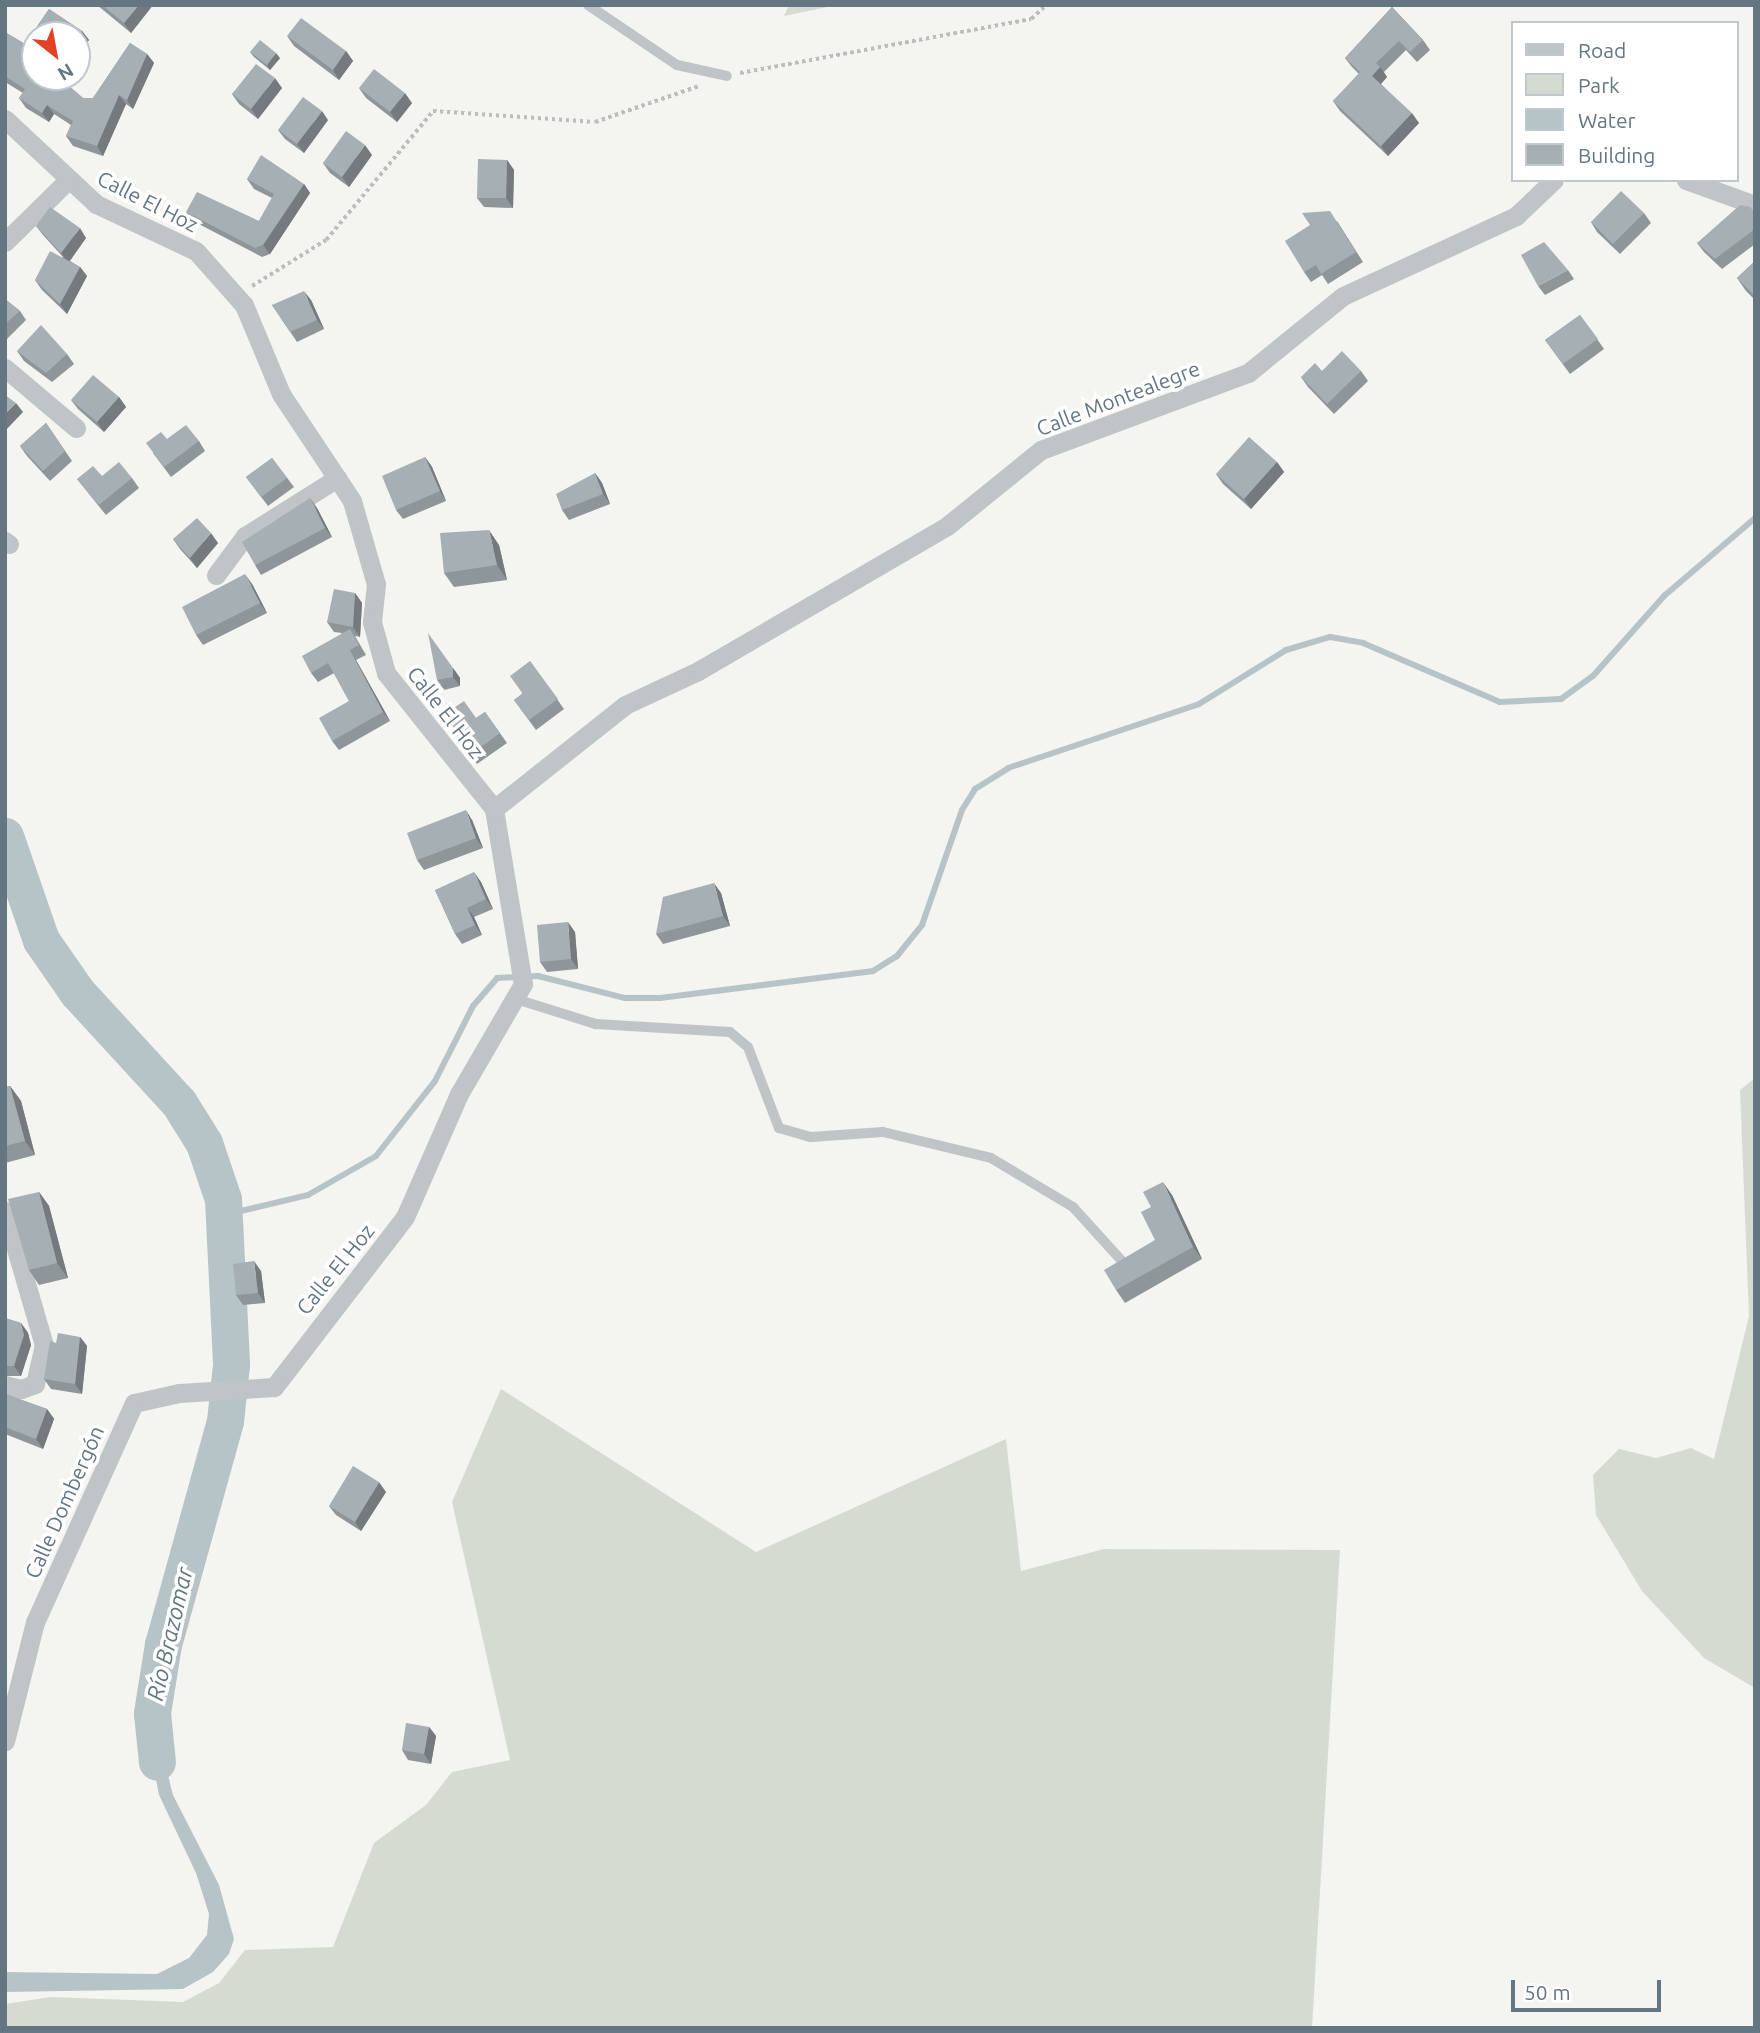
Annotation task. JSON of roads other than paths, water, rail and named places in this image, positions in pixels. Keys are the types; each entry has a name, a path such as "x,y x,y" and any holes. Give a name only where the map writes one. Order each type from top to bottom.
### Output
{"street":[{"name":"Calle El Hoz","path":"5,119 67,181 96,204 196,251 237,296 281,394 352,500 376,584 372,622 386,673 494,809 522,959 520,992 459,1094 405,1217 274,1387 215,1392"},
{"path":"5,242 67,181"},
{"name":"Calle Montealegre","path":"494,809 625,705 698,671 947,526 1041,450 1248,373 1343,296 1516,216 1552,182"},
{"path":"1692,182 1755,205"},
{"path":"5,368 76,428"},
{"path":"216,575 245,536 337,478"},
{"path":"5,1211 44,1345 35,1384 21,1390 5,1385"},
{"name":"Calle Dombergón","path":"5,1741 36,1622 134,1403 215,1392"}],"lane":[{"path":"588,5 677,65 727,76"},
{"path":"520,992 596,1024 730,1032 748,1047 779,1128 811,1137 883,1132 991,1158 1073,1207 1122,1261"}],"water":[{"path":"152,1713 173,1795 219,1885 234,1939 229,1954 213,1972 183,1989 5,1992 5,1972 157,1974 189,1958 207,1935 209,1914 196,1873 159,1795 150,1748"}],"waterway":[{"path":"224,1215 308,1195 376,1156 435,1081 473,1006 497,978 538,976 625,998 660,998 873,971 897,956 922,925 962,810 975,789 1008,768 1199,704 1286,650 1330,637 1363,643 1500,702 1561,699 1593,676 1664,596 1755,518"},
{"name":"Río Brazomar","path":"5,836 41,940 77,992 179,1103 204,1143 223,1199 231,1365 225,1421 163,1644 152,1713 157,1762"}]}
